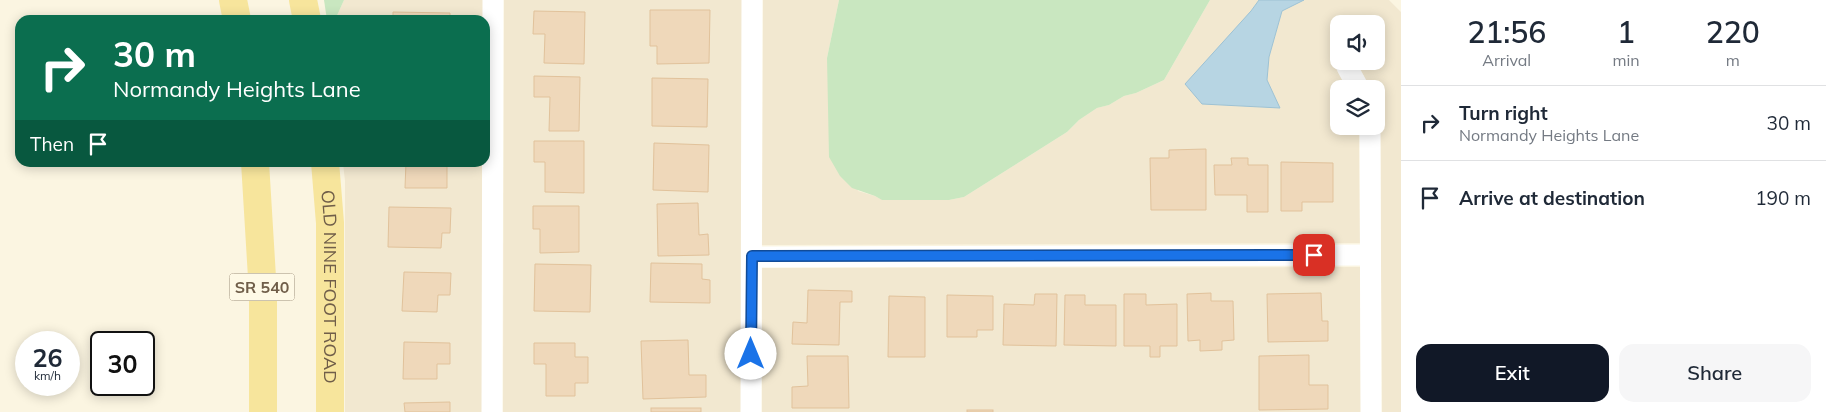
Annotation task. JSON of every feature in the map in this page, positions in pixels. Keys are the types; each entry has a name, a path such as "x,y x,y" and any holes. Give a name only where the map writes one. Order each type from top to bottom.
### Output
{"main road":[{"path":"234,0 236,15"},
{"path":"304,0 306,15"},
{"name":"SR 540","path":"255,167 263,294 263,412"},
{"name":"OLD NINE FOOT ROAD","path":"325,167 330,223 330,412"}],"street":[{"path":"492,412 493,0"},
{"path":"751,412 752,0"},
{"path":"1370,135 1372,412"},
{"path":"752,256 1370,255"}],"shaded area":[{"path":"344,0 483,0 483,15 337,15"},
{"path":"504,0 742,0 741,412 503,412"},
{"path":"763,0 839,0 827,58 858,191 883,200 949,200 964,197 1067,132 1079,120 1097,108 1109,105 1124,96 1136,93 1164,80 1210,0 1259,0 1251,11 1267,80 1269,57 1282,11 1304,0 1389,0 1401,12 1401,412 1382,412 1380,135 1385,135 1385,80 1366,80 1361,70 1385,70 1385,15 1330,15 1330,70 1337,70 1342,80 1330,80 1330,135 1359,135 1360,243 762,245"},
{"path":"343,167 482,167 482,412 345,412"},
{"path":"1360,267 1361,412 762,412 762,268"}],"green space":[{"path":"324,0 344,0 337,15 326,15"},
{"path":"839,0 1210,0 1164,80 1136,93 1124,96 1109,105 1097,108 1079,120 1067,132 964,197 949,200 882,200 852,188 840,176 829,157 827,58"}],"water":[{"path":"1259,0 1304,0 1282,11 1269,57 1267,80 1280,108 1202,104 1185,84"}],"building":[{"path":"650,10 710,10 709,63 657,64 657,46 650,46"},
{"path":"534,11 585,12 584,64 544,63 545,34 533,34"},
{"path":"393,12 450,13 450,15 393,15"},
{"path":"534,76 580,77 579,131 549,131 550,97 534,97"},
{"path":"652,78 708,79 707,127 652,126"},
{"path":"534,141 584,141 584,193 545,192 545,162 534,162"},
{"path":"654,143 709,145 708,192 653,190"},
{"path":"1206,149 1206,210 1151,210 1150,158 1169,158 1169,150"},
{"path":"1231,158 1248,158 1248,165 1268,165 1268,212 1247,212 1247,195 1215,195 1214,165 1232,165"},
{"path":"1281,162 1333,163 1333,202 1302,202 1302,211 1281,211"},
{"path":"406,167 447,167 447,188 405,188"},
{"path":"698,203 699,235 708,234 709,255 658,256 657,204"},
{"path":"533,206 579,206 579,252 540,253 540,229 533,229"},
{"path":"389,207 451,208 450,233 442,233 441,248 388,247"},
{"path":"651,263 702,264 702,279 710,280 710,303 650,302"},
{"path":"535,264 591,265 590,312 534,311"},
{"path":"404,272 451,273 450,295 438,295 437,312 402,311"},
{"path":"808,290 852,291 852,302 840,302 839,345 792,344 793,322 807,323"},
{"path":"1211,293 1211,301 1233,301 1234,340 1222,341 1222,350 1200,351 1200,340 1188,341 1187,294"},
{"path":"1321,293 1322,321 1328,321 1328,341 1268,342 1267,294"},
{"path":"1035,294 1057,294 1056,346 1003,345 1004,304 1034,305"},
{"path":"1124,294 1146,294 1146,305 1177,304 1177,346 1160,346 1160,357 1150,357 1150,346 1124,346"},
{"path":"947,295 993,296 993,330 977,330 977,337 947,337"},
{"path":"1065,295 1085,295 1085,305 1116,305 1116,346 1064,345"},
{"path":"889,296 925,297 925,357 888,357"},
{"path":"688,340 689,375 706,375 706,397 643,399 641,341"},
{"path":"404,342 450,343 450,364 437,364 437,379 403,379"},
{"path":"534,343 575,343 575,357 588,357 588,383 575,383 575,396 546,396 546,364 534,364"},
{"path":"1309,355 1309,385 1328,385 1328,409 1259,410 1259,356"},
{"path":"807,356 848,356 849,408 792,408 792,387 808,386"},
{"path":"450,402 450,412 405,412 404,403"},
{"path":"651,408 701,408 701,412 651,412"},
{"path":"967,410 993,410 993,412 967,412"}],"route":[{"path":"751,354 752,256 1314,255"}]}
